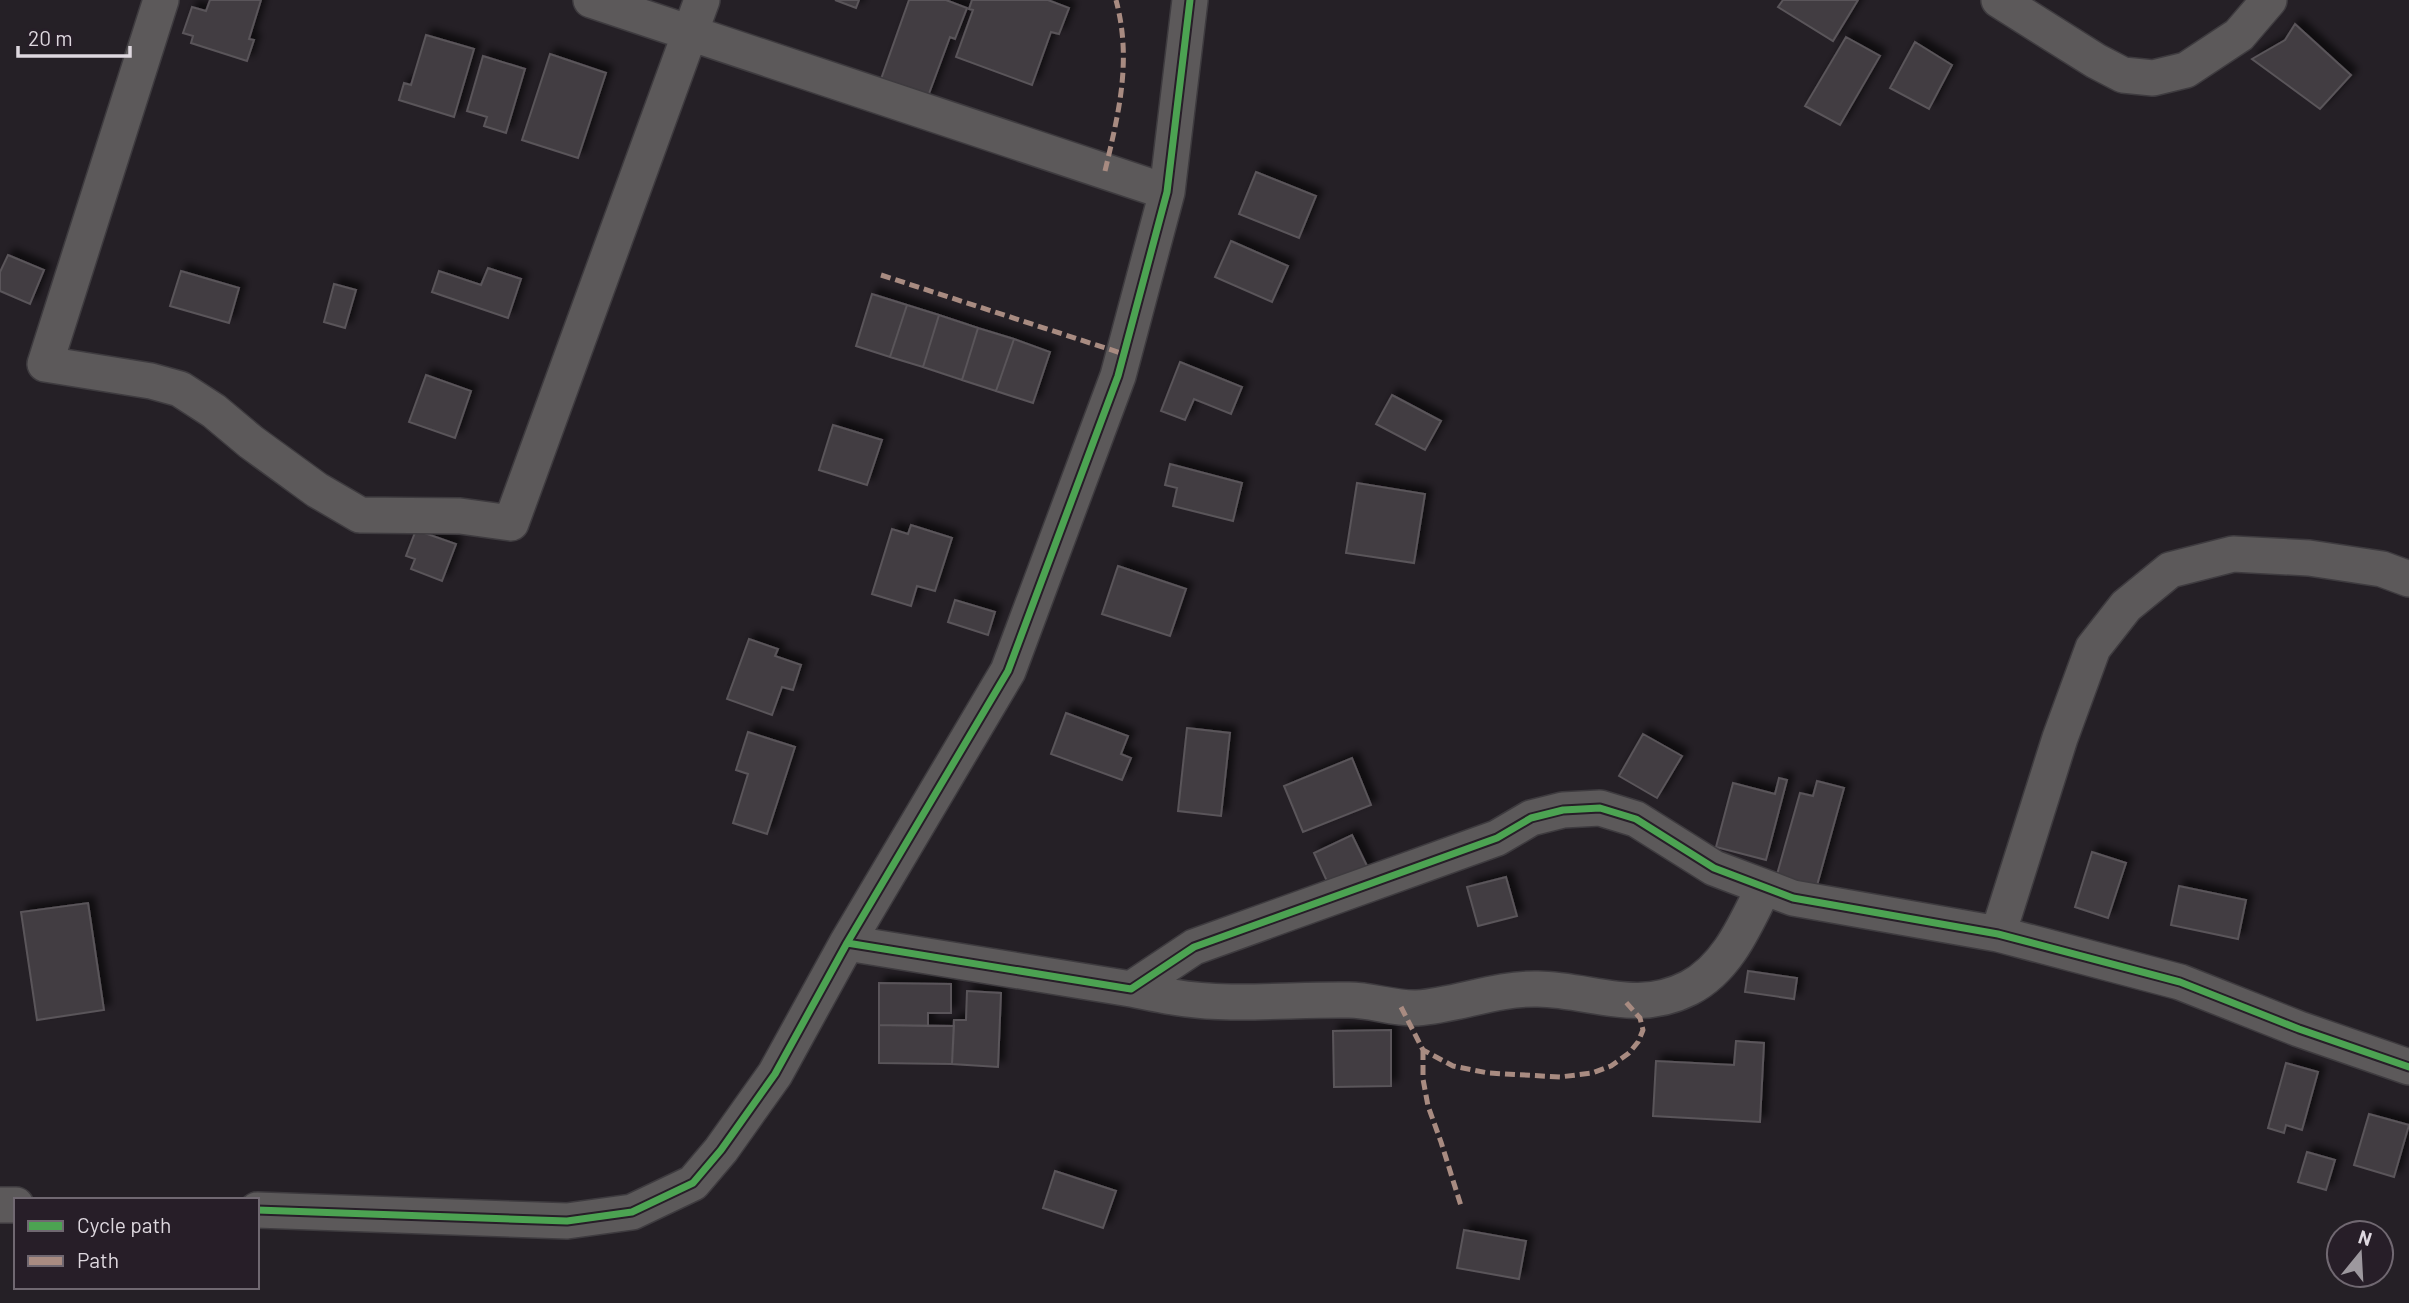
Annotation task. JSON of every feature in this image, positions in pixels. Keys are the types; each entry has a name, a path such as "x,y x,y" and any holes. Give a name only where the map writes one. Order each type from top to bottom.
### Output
{"street":[{"path":"160,0 45,364 151,381 180,389 214,411 250,442 317,490 360,515 460,516 511,523 697,16"},
{"path":"591,0 697,16 1167,192"},
{"path":"259,1210 567,1222 632,1212 693,1183 720,1150 775,1073 847,943 1008,671 1118,376 1167,192 1190,0"},
{"path":"1999,0 2123,75 2153,78 2186,70 2239,35 2269,0"},
{"path":"1998,934 2060,738 2093,648 2126,606 2170,570 2233,554 2321,560 2382,569 2409,579"},
{"path":"1131,989 1194,947 1497,838 1531,818 1563,810 1600,808 1636,819 1714,868 1793,898 1998,934 2179,982 2299,1029 2409,1067"},
{"path":"847,943 1175,998 1235,1001 1352,1000 1415,1008 1437,1006 1499,992 1536,989 1640,1002 1667,997 1691,987 1718,965 1737,940 1764,887"}],"building":[{"path":"210,0 261,0 249,39 254,40 247,61 191,43 193,36 183,33 192,7 206,11"},
{"path":"835,0 859,0 856,8"},
{"path":"909,0 946,0 967,8 955,39 950,37 927,99 880,82"},
{"path":"972,0 1048,0 1069,8 1059,34 1051,32 1032,85 956,57 973,10 969,9"},
{"path":"1783,0 1858,0 1833,41 1778,7"},
{"path":"2295,24 2351,75 2320,109 2252,59 2285,40"},
{"path":"426,35 474,49 454,117 399,100 404,83 411,85"},
{"path":"1846,37 1880,56 1840,125 1805,106"},
{"path":"1915,42 1952,65 1929,109 1890,88"},
{"path":"550,54 606,73 578,158 522,140"},
{"path":"483,56 525,69 506,133 484,126 487,117 467,111"},
{"path":"1256,172 1316,196 1299,238 1239,214"},
{"path":"1231,241 1288,266 1272,302 1215,277"},
{"path":"8,255 44,270 30,304 0,291 0,272"},
{"path":"488,268 521,279 508,318 432,292 439,271 481,285"},
{"path":"181,271 239,288 229,323 170,306"},
{"path":"334,284 356,290 345,328 324,322"},
{"path":"872,294 907,305 890,357 856,346"},
{"path":"907,305 939,315 923,367 890,357"},
{"path":"939,315 978,328 962,380 923,367"},
{"path":"978,328 1014,339 996,391 962,380"},
{"path":"1014,339 1050,352 1033,403 996,391"},
{"path":"1180,362 1242,387 1231,414 1194,399 1185,420 1161,411"},
{"path":"426,375 471,391 455,438 409,422"},
{"path":"1392,395 1441,421 1425,450 1376,424"},
{"path":"833,425 882,440 867,485 819,470"},
{"path":"1170,464 1242,483 1233,521 1173,506 1177,488 1165,485"},
{"path":"1357,483 1425,494 1414,563 1346,553"},
{"path":"911,525 952,538 935,591 917,586 911,606 872,594 892,529 908,534"},
{"path":"416,530 456,544 442,581 411,569 415,559 406,556"},
{"path":"1118,566 1186,589 1170,636 1102,614"},
{"path":"955,600 995,612 988,635 948,622"},
{"path":"749,639 778,649 775,656 801,665 793,690 782,687 772,715 727,699"},
{"path":"1066,713 1128,736 1121,754 1131,758 1122,780 1051,754"},
{"path":"1187,728 1230,733 1221,816 1178,811"},
{"path":"748,732 795,747 767,834 733,823 748,774 736,770"},
{"path":"1643,734 1682,756 1657,798 1619,776"},
{"path":"1352,758 1371,805 1303,832 1284,786"},
{"path":"1779,778 1787,780 1766,860 1716,847 1733,783 1775,794"},
{"path":"1817,781 1844,788 1816,889 1776,878 1800,793 1813,796"},
{"path":"1352,835 1369,870 1330,888 1314,853"},
{"path":"2092,852 2126,863 2108,918 2075,907"},
{"path":"1506,877 1517,916 1478,926 1467,887"},
{"path":"2179,886 2246,900 2238,939 2171,925"},
{"path":"88,903 104,1010 37,1020 21,912"},
{"path":"1748,971 1797,978 1794,999 1745,992"},
{"path":"879,983 951,984 951,1013 928,1013 928,1026 879,1025"},
{"path":"967,991 1001,993 998,1067 952,1064 954,1020 966,1020"},
{"path":"879,1025 954,1026 952,1064 879,1063"},
{"path":"1391,1030 1391,1086 1334,1087 1333,1031"},
{"path":"1736,1041 1764,1043 1760,1122 1653,1116 1656,1061 1734,1065"},
{"path":"2286,1063 2318,1072 2302,1130 2286,1125 2284,1133 2268,1128"},
{"path":"2369,1114 2409,1125 2394,1177 2354,1165"},
{"path":"2307,1152 2335,1160 2326,1190 2298,1182"},
{"path":"1055,1171 1116,1191 1103,1228 1043,1208"},
{"path":"1464,1230 1526,1241 1519,1279 1457,1268"}],"marked path":[{"path":"1105,171 1122,86 1123,44 1116,0"},
{"path":"881,275 1124,354"},
{"path":"1401,1007 1423,1050 1453,1066 1488,1073 1560,1077 1592,1073 1611,1066 1629,1053 1643,1030 1640,1018 1624,1000"},
{"path":"1423,1050 1423,1079 1428,1106 1462,1209"}],"cycle path":[{"path":"259,1210 567,1221 632,1212 693,1183 721,1150 775,1074 847,943 1008,671 1118,376 1167,192 1190,0"},
{"path":"847,943 1131,989 1194,947 1497,838 1531,818 1563,810 1600,808 1636,819 1714,868 1793,898 1998,934 2180,982 2299,1029 2409,1067"}]}
